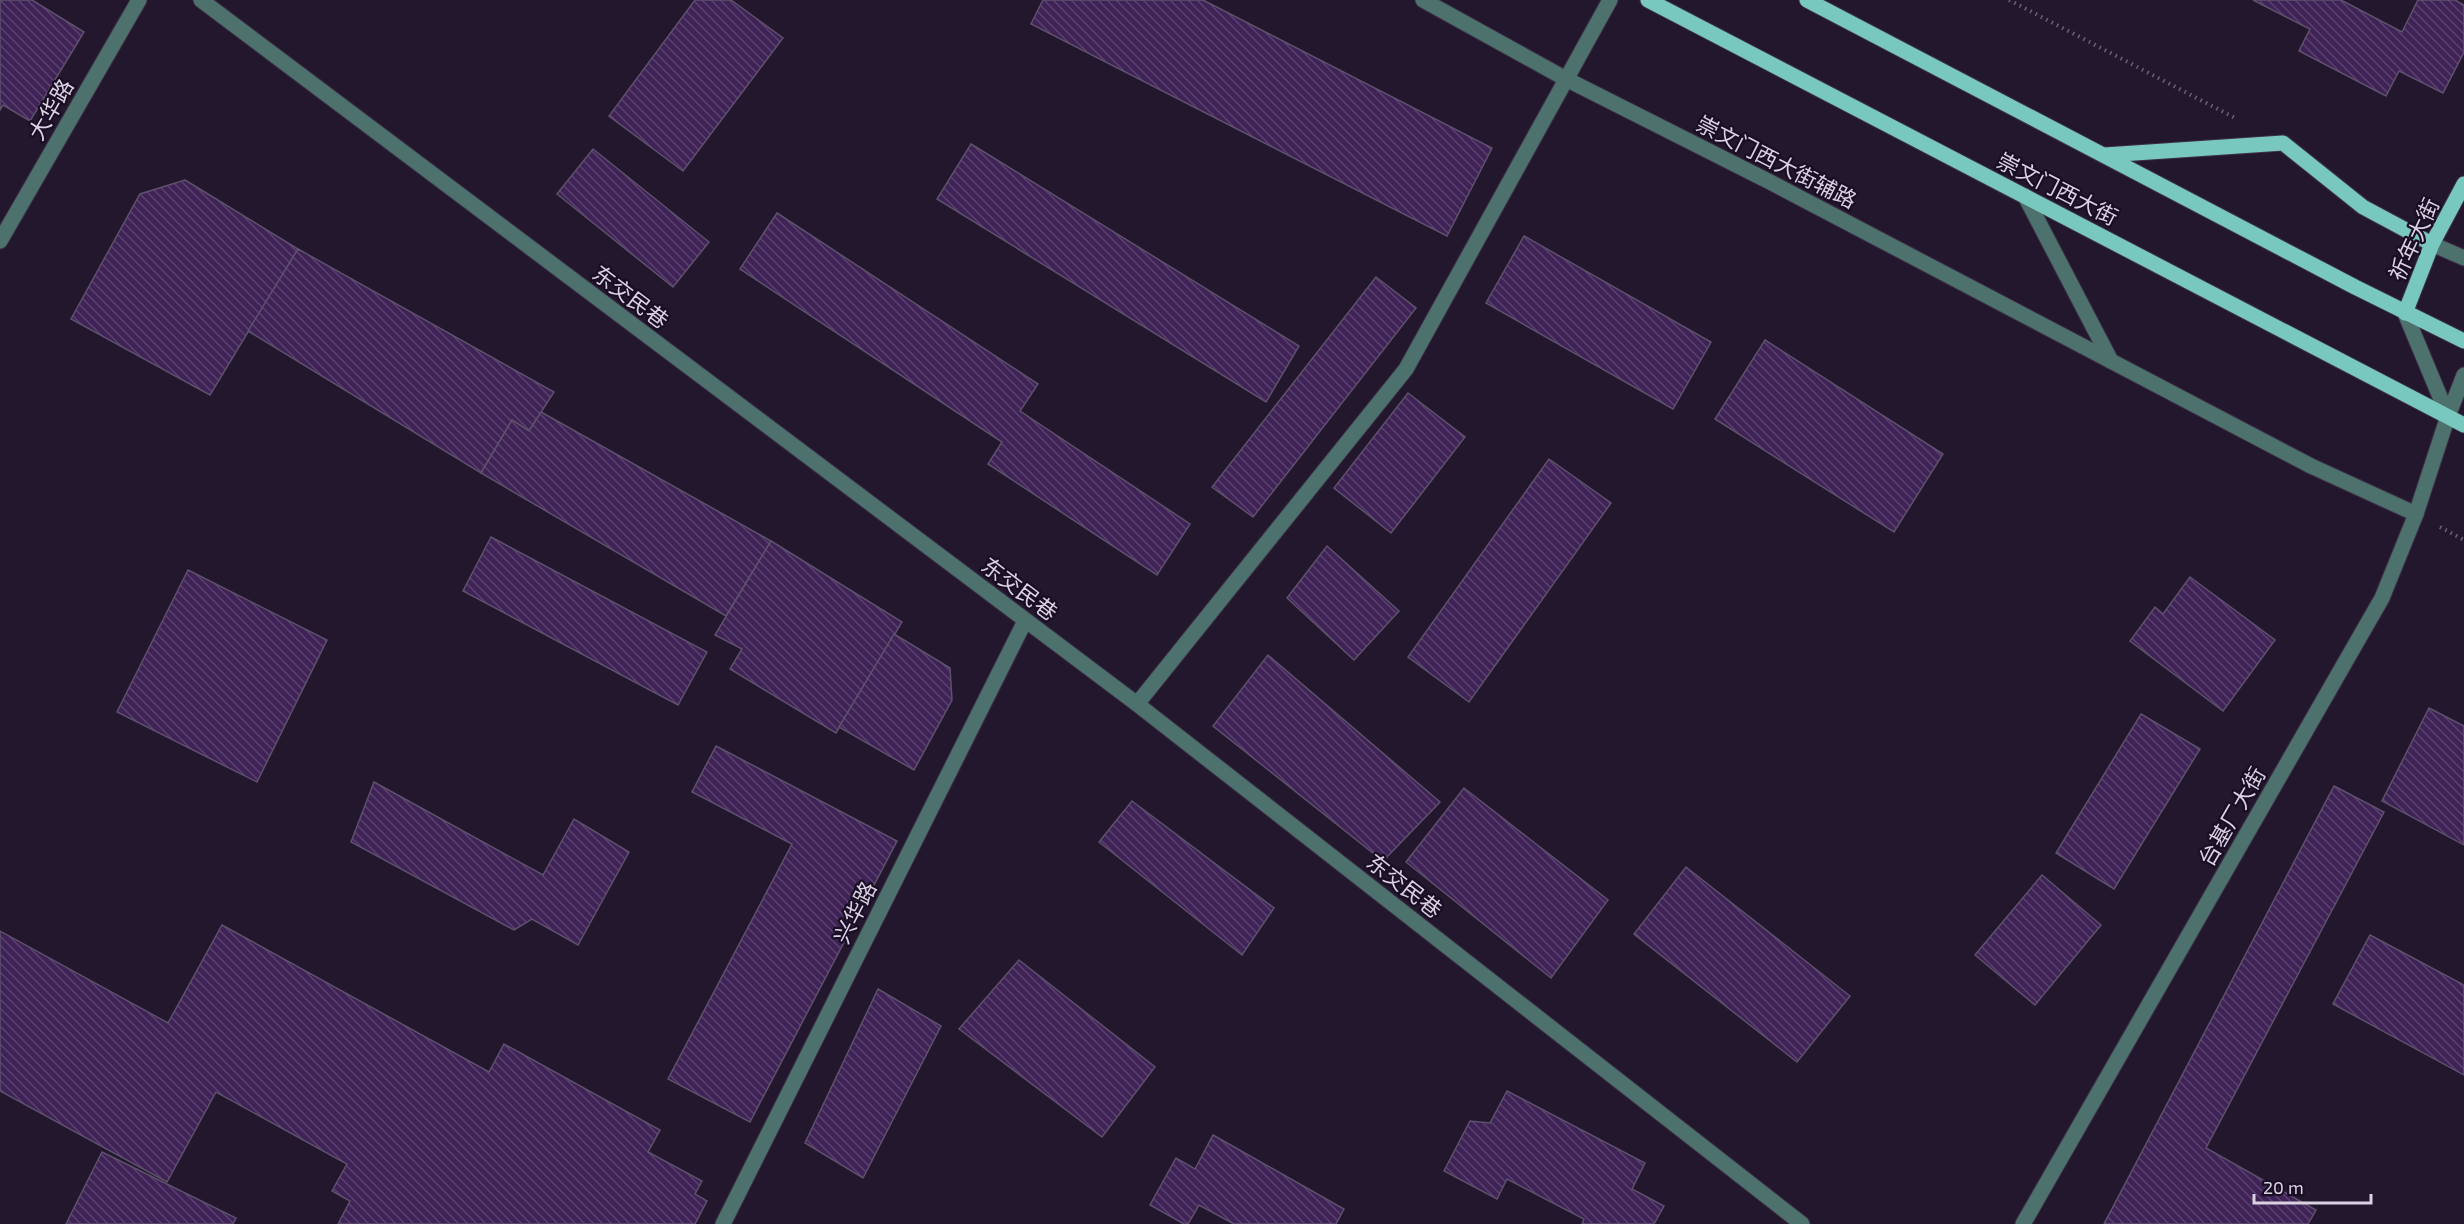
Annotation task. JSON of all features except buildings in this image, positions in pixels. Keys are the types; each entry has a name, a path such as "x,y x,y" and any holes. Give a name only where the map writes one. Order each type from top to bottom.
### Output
{"main road":[{"name":"崇文门西大街","path":"1648,0 2464,424"},
{"path":"1807,0 2405,313 2464,341"},
{"path":"2105,155 2283,143 2363,207 2432,244"},
{"name":"祈年大街","path":"2405,313 2432,244 2464,184"}],"street":[{"name":"大华路","path":"0,241 139,0"},
{"name":"东交民巷","path":"201,0 1137,704 1802,1224"},
{"name":"崇文门西大街辅路","path":"1423,0 1566,79 1747,170 2311,466 2416,514"},
{"path":"1137,704 1406,369 1610,0"},
{"path":"2025,196 2111,361"},
{"path":"2432,244 2464,258"},
{"path":"2405,313 2448,416"},
{"name":"台基厂大街","path":"2023,1224 2382,598 2416,514 2464,375"},
{"name":"兴华路","path":"723,1224 1025,621"}],"path":[{"path":"2009,0 2241,121"}]}
